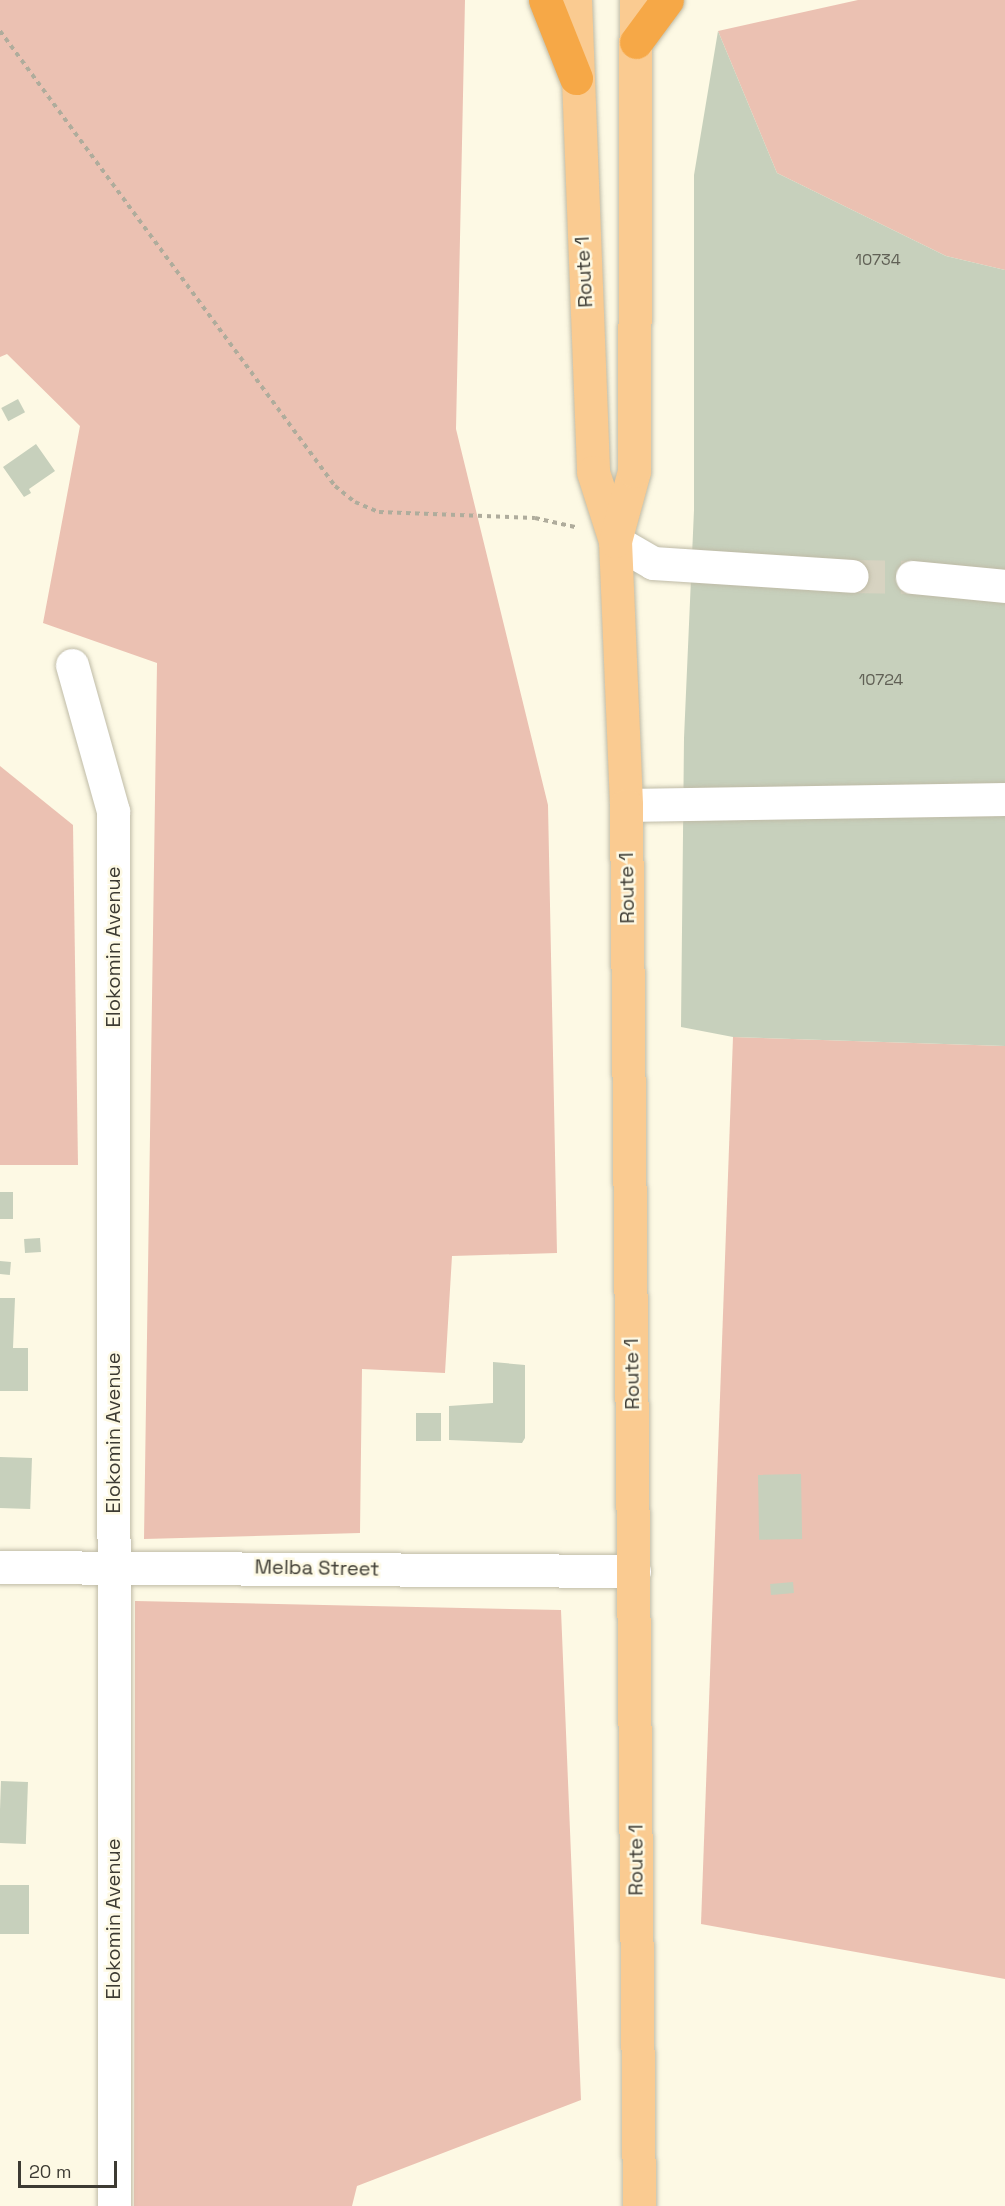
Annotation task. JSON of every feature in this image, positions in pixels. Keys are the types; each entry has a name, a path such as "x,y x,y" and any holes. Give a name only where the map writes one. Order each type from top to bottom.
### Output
{"highway":[{"path":"545,0 576,78"},
{"path":"636,42 667,0"}],"main road":[{"name":"Route 1","path":"575,0 576,78 593,472 615,541 626,805 639,2206"},
{"name":"Route 1","path":"615,541 634,471 636,0"}],"street":[{"path":"615,541 653,564 852,576"},
{"path":"912,577 1005,586"},
{"name":"Elokomin Avenue","path":"72,665 113,811 114,2206"},
{"path":"626,805 1005,800"},
{"name":"Melba Street","path":"0,1567 634,1571"}],"path":[{"path":"0,31 335,486 355,502 378,512 555,520 615,541"}],"shaded area":[{"path":"0,0 465,0 456,429 548,805 557,1253 452,1256 445,1373 362,1369 360,1533 144,1539 157,663 43,623 80,426 7,354 0,357"},
{"path":"858,0 1005,0 1005,270 946,256 777,173 718,31"},
{"path":"0,766 73,825 78,1165 0,1165"},
{"path":"733,1037 1005,1046 1005,1979 701,1924"},
{"path":"135,1601 561,1610 581,2100 357,2186 352,2206 134,2206"}],"building":[{"path":"718,31 777,173 946,256 1005,270 1005,1046 733,1037 681,1027 684,738 694,510 694,175"},
{"path":"18,399 25,412 8,421 1,408"},
{"path":"36,444 55,471 29,489 31,493 24,497 3,467"},
{"path":"0,1192 13,1192 13,1219 0,1219"},
{"path":"40,1238 41,1252 25,1253 24,1239"},
{"path":"0,1261 11,1262 10,1275 0,1274"},
{"path":"0,1298 15,1298 13,1348 28,1348 28,1391 0,1391"},
{"path":"493,1362 525,1365 525,1438 522,1443 449,1440 449,1406 493,1403"},
{"path":"416,1413 441,1413 441,1441 416,1441"},
{"path":"0,1457 32,1458 30,1509 0,1508"},
{"path":"801,1474 802,1539 759,1540 758,1475"},
{"path":"793,1582 794,1593 771,1595 770,1584"},
{"path":"1,1781 28,1782 26,1844 0,1843"},
{"path":"0,1885 29,1885 29,1934 0,1934"}],"tunnel":[{"path":"852,576 912,577"}]}
